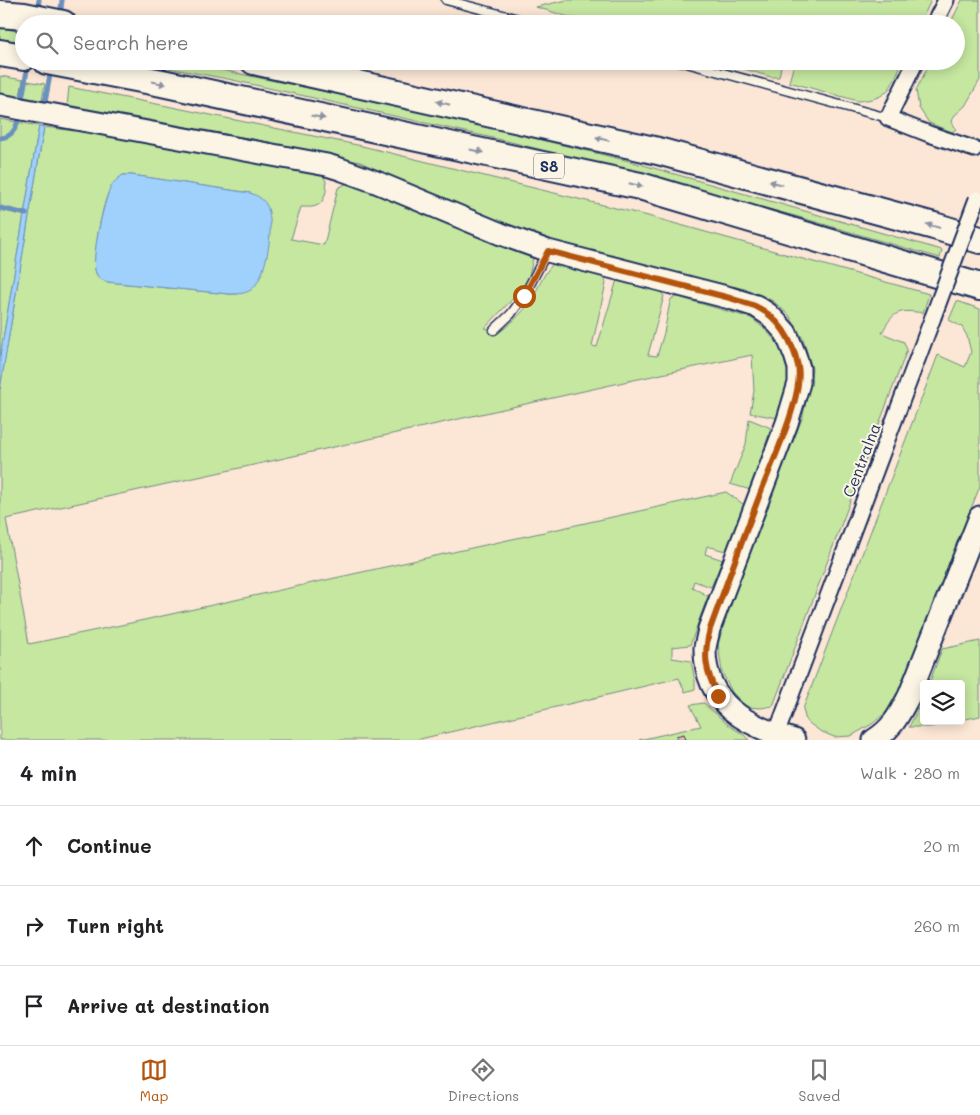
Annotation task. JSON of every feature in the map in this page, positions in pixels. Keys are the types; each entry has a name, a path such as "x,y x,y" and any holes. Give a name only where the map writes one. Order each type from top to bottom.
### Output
{"highway":[{"name":"S8","path":"91,70 182,87 640,186 980,287"},
{"name":"S8","path":"294,70 658,151 980,240"}],"street":[{"path":"938,15 946,0"},
{"path":"912,70 888,118 974,149"},
{"path":"8,107 327,165 376,182 501,234 548,251 730,298 756,306 768,314 786,333 796,355 799,368 799,383 787,423 705,646 706,664 710,680 718,696 734,712 767,732 781,738"},
{"name":"Centralna","path":"781,738 933,317 979,196"},
{"path":"874,740 895,722 909,696 980,517"}],"lane":[{"path":"446,0 503,15"},
{"path":"712,70 888,118"},
{"path":"494,330 511,314 524,296 548,251"}],"green space":[{"path":"567,0 931,0 924,15 562,15 536,7"},
{"path":"962,0 980,0 980,80 965,106 954,116 952,122 956,129 952,132 929,123 919,108 916,90 926,70 965,70 965,15 954,15"},
{"path":"0,28 15,30 15,41 0,39"},
{"path":"180,70 221,70 434,114 629,161 942,250 940,258 795,216 511,142"},
{"path":"748,70 780,70 779,77 771,77"},
{"path":"792,70 899,70 888,90 882,95 869,100 858,101 789,82"},
{"path":"0,76 23,80 20,97 0,93"},
{"path":"27,81 45,84 42,101 24,97"},
{"path":"69,87 362,146 648,216 929,294 923,313 908,311 898,313 893,316 882,333 904,342 907,350 773,706 761,708 746,707 732,692 722,672 718,644 744,564 803,416 812,369 803,339 789,315 773,301 749,290 533,236 360,162 268,142 67,106"},
{"path":"0,119 39,126 0,357"},
{"path":"44,127 91,133 322,175 325,178 326,185 324,198 316,206 301,207 291,239 324,245 338,188 347,183 533,258 529,276 521,290 485,328 501,331 515,319 531,300 553,264 600,275 605,279 606,283 592,346 597,347 616,283 621,280 651,287 661,292 664,296 648,355 657,356 672,298 678,297 751,318 765,329 778,344 787,364 788,382 778,418 750,413 754,391 752,355 6,519 29,644 726,492 746,506 729,552 707,546 705,554 723,560 711,587 694,581 692,587 708,596 690,645 672,647 672,658 691,661 695,689 685,692 679,678 416,740 0,740 0,389","holes":["123,175 250,193 238,294 108,282 98,277 95,267 96,245 107,196"]},
{"path":"957,301 980,309 980,486 897,695 888,711 872,724 851,736 834,737 820,731 806,721 803,709 938,355 965,367 971,352 967,336 962,327 949,320"},
{"path":"749,419 771,428 751,490 730,484 746,444"},
{"path":"980,641 980,716 965,719 965,680 930,680 942,649"},
{"path":"704,703 727,724 749,740 639,740 701,726 690,705"},
{"path":"920,705 920,725 939,725 930,727 909,727"}],"water":[{"path":"39,126 44,127 0,389 0,357"},
{"path":"123,175 250,193 263,200 269,212 270,235 262,273 252,289 244,293 229,294 108,282 99,278 96,273 95,257 101,218 111,187"}],"building":[{"path":"684,734 686,740 678,740 676,736"}],"waterway":[{"path":"37,12 39,0"},
{"path":"60,15 62,0"},
{"path":"21,105 27,70"},
{"path":"44,108 51,70"},
{"path":"0,138 9,136 12,133 20,113"},
{"path":"0,208 26,214"}],"route":[{"path":"524,296 548,251 756,306 768,314 786,333 796,355 799,368 799,383 787,423 705,646 706,664 710,680 718,696"}]}
